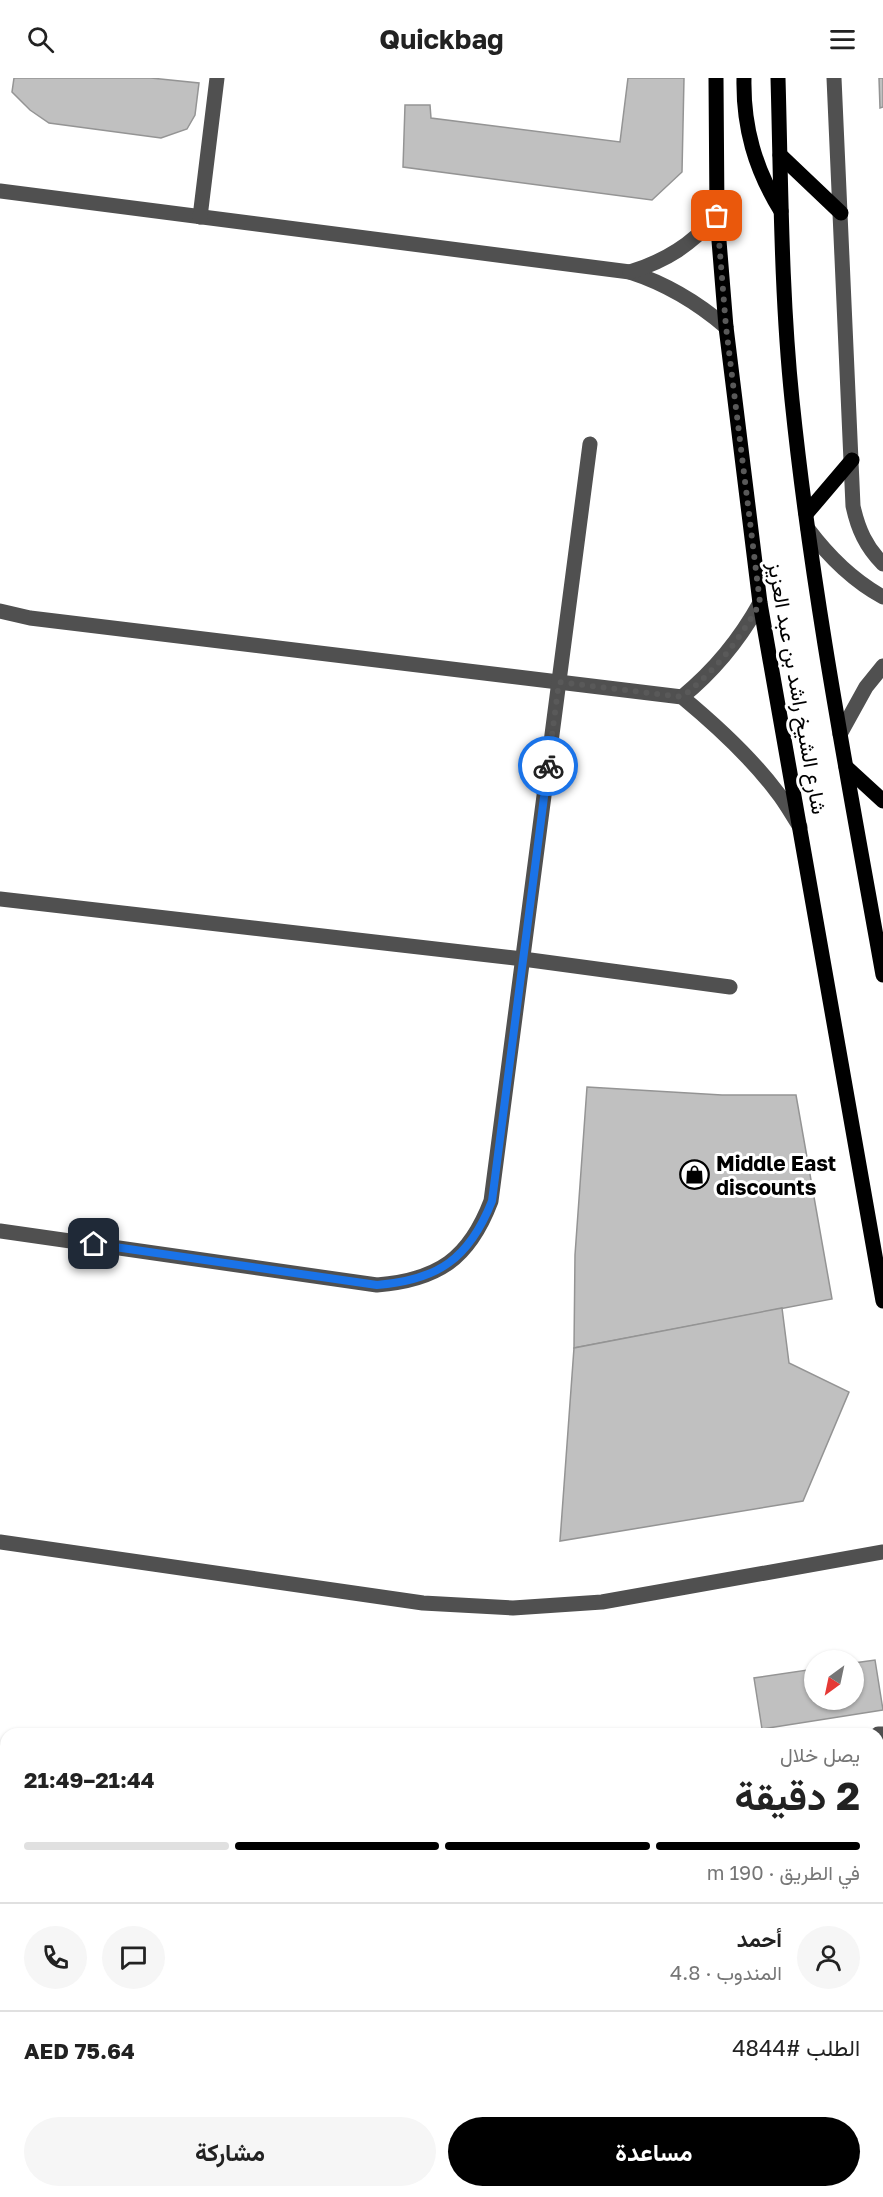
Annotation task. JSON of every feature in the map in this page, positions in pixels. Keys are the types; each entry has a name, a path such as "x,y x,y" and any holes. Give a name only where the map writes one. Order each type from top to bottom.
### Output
{"main road":[{"name":"شارع الشيخ راشد بن عبد العزيز","path":"716,78 717,216 726,327 760,603 883,1301"},
{"path":"744,78 743,101 751,146 761,176 781,211"},
{"name":"شارع الشيخ راشد بن عبد العزيز","path":"778,78 781,211 792,399 807,521 840,734 883,975"},
{"path":"780,155 841,213"},
{"path":"807,521 852,460"},
{"path":"846,767 883,801"}],"street":[{"path":"200,217 217,78"},
{"path":"834,78 853,506 857,525 865,543 883,564"},
{"path":"0,191 630,272 672,288 691,299 726,327"},
{"path":"630,272 655,264 678,252 699,236 717,216"},
{"path":"0,1231 377,1285 403,1283 427,1276 449,1263 468,1246 482,1225 492,1201 590,444"},
{"path":"807,521 825,551 845,572 883,597"},
{"path":"682,697 707,677 728,654 760,603"},
{"path":"0,611 30,618 682,697 717,726 749,758 778,793 801,829"},
{"path":"840,734 866,687 883,666"},
{"path":"0,899 524,959 730,987"},
{"path":"0,1542 423,1603 513,1608 602,1602 883,1552"}],"building":[{"path":"14,78 151,78 199,83 195,115 187,129 161,138 49,123 30,110 12,92"},
{"path":"628,78 684,78 682,172 652,200 403,167 405,105 430,105 431,118 620,142"},
{"path":"879,78 883,78 883,107 880,108"},
{"name":"Middle East discounts","path":"587,1087 722,1095 796,1095 832,1299 574,1348 575,1255"},
{"path":"782,1308 789,1363 849,1392 803,1501 560,1541 574,1348"},
{"path":"875,1660 883,1710 762,1728 754,1678 804,1670 804,1710 864,1710 864,1662"}],"way so far":[{"path":"548,766 559,682 682,697 707,677 728,654 760,603 726,327 717,216"}],"place":[{"name":"Middle East discounts","path":"695,1175"}],"route":[{"path":"94,1244 377,1285 403,1283 427,1276 449,1263 468,1246 482,1225 492,1201 548,766"}]}
